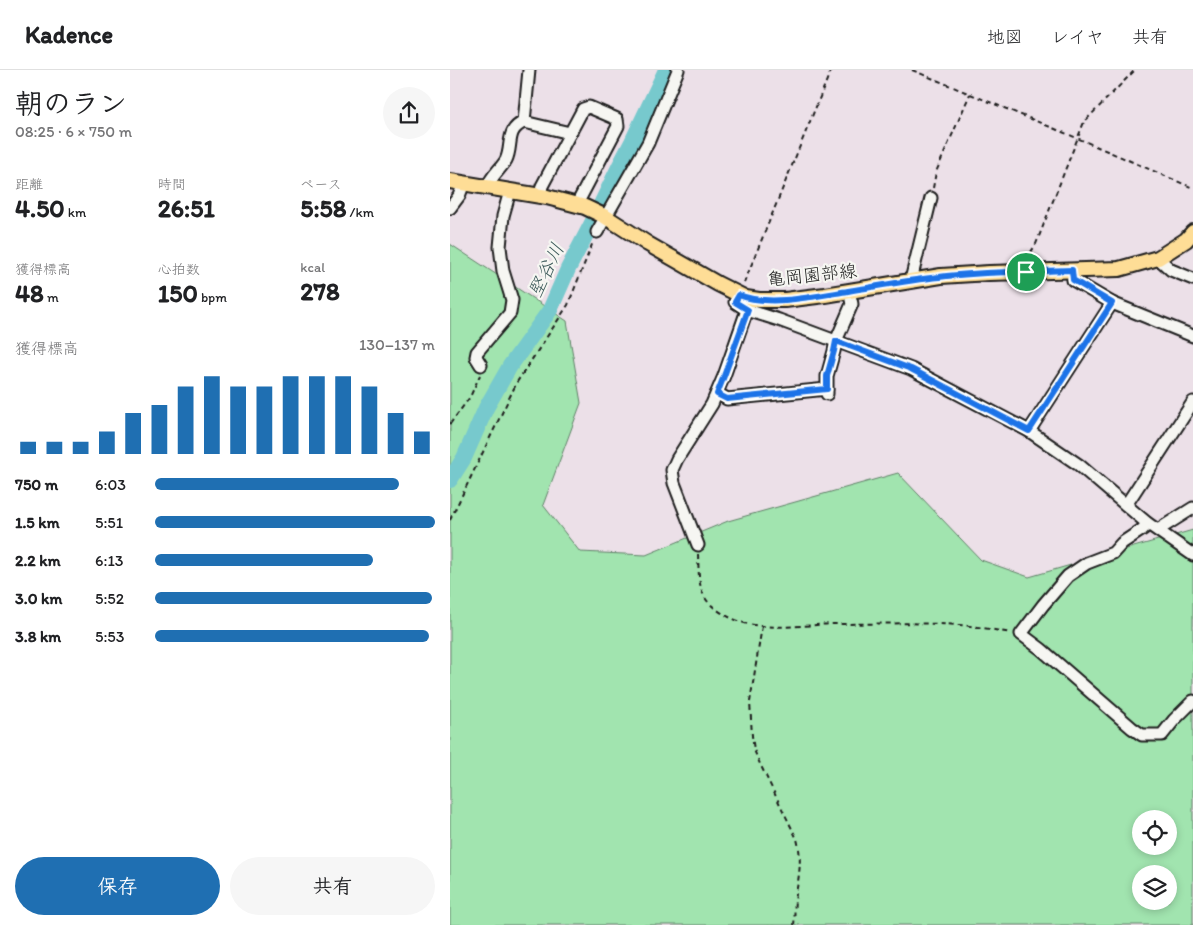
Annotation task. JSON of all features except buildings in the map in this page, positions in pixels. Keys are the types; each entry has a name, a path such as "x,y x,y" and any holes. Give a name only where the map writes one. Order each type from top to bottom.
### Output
{"main road":[{"name":"亀岡園部線","path":"457,182 577,204 606,217 648,244 718,284 746,298 759,300 785,300 941,276 1119,269 1158,258 1186,240 1193,232"}],"street":[{"path":"524,122 529,70"},
{"path":"597,232 648,143 678,70"},
{"path":"540,196 542,186 583,109 589,107 617,119 618,126 577,204"},
{"path":"487,187 490,179 506,160 512,131 517,125 524,122 570,133"},
{"path":"450,208 459,196 457,182"},
{"path":"481,365 476,357 477,352 510,314 512,300 503,271 500,247 503,216 510,191"},
{"path":"911,280 931,198"},
{"path":"1158,258 1171,270 1193,280"},
{"path":"1072,270 1073,280 1112,303 1193,336"},
{"path":"717,394 727,399 827,393 827,376 836,341 852,304 849,291"},
{"path":"739,295 735,302 748,310 911,369 1029,431 1079,465 1148,523 1193,555"},
{"path":"1029,431 1112,303"},
{"path":"698,545 674,483 672,470 717,394 748,310"},
{"path":"1126,505 1193,402"},
{"path":"1158,530 1193,508"},
{"path":"1148,523 1144,529 1122,543 1113,553 1087,563 1068,576 1021,634 1142,735 1162,735 1193,701"}],"path":[{"path":"739,295 831,70"},
{"path":"912,70 1193,188"},
{"path":"1026,272 1025,260 1036,244 1084,122 1135,70"},
{"path":"931,198 936,172 970,94"},
{"path":"450,520 517,382 568,305 597,232"},
{"path":"450,424 470,397 480,376 481,365"},
{"path":"698,545 699,582 704,594 710,604 740,622 762,626 960,625 1021,634"},
{"path":"762,626 750,702 752,736 754,750 797,839 799,847 799,880 795,902 794,925"}],"green space":[{"path":"450,244 567,321 581,403 543,505 580,552 646,555 728,521 898,473 981,560 1029,577 1193,530 1193,925 450,925"}],"waterway":[{"name":"堅谷川","path":"450,480 464,458 486,408 510,366 550,310 568,269 666,70"}],"route":[{"path":"1072,270 1073,280 1112,303 1029,431 911,369 836,341 827,376 827,389 727,399 717,394 748,310 735,302 739,295 759,300 785,300 941,276 1026,272 1072,270"}]}
